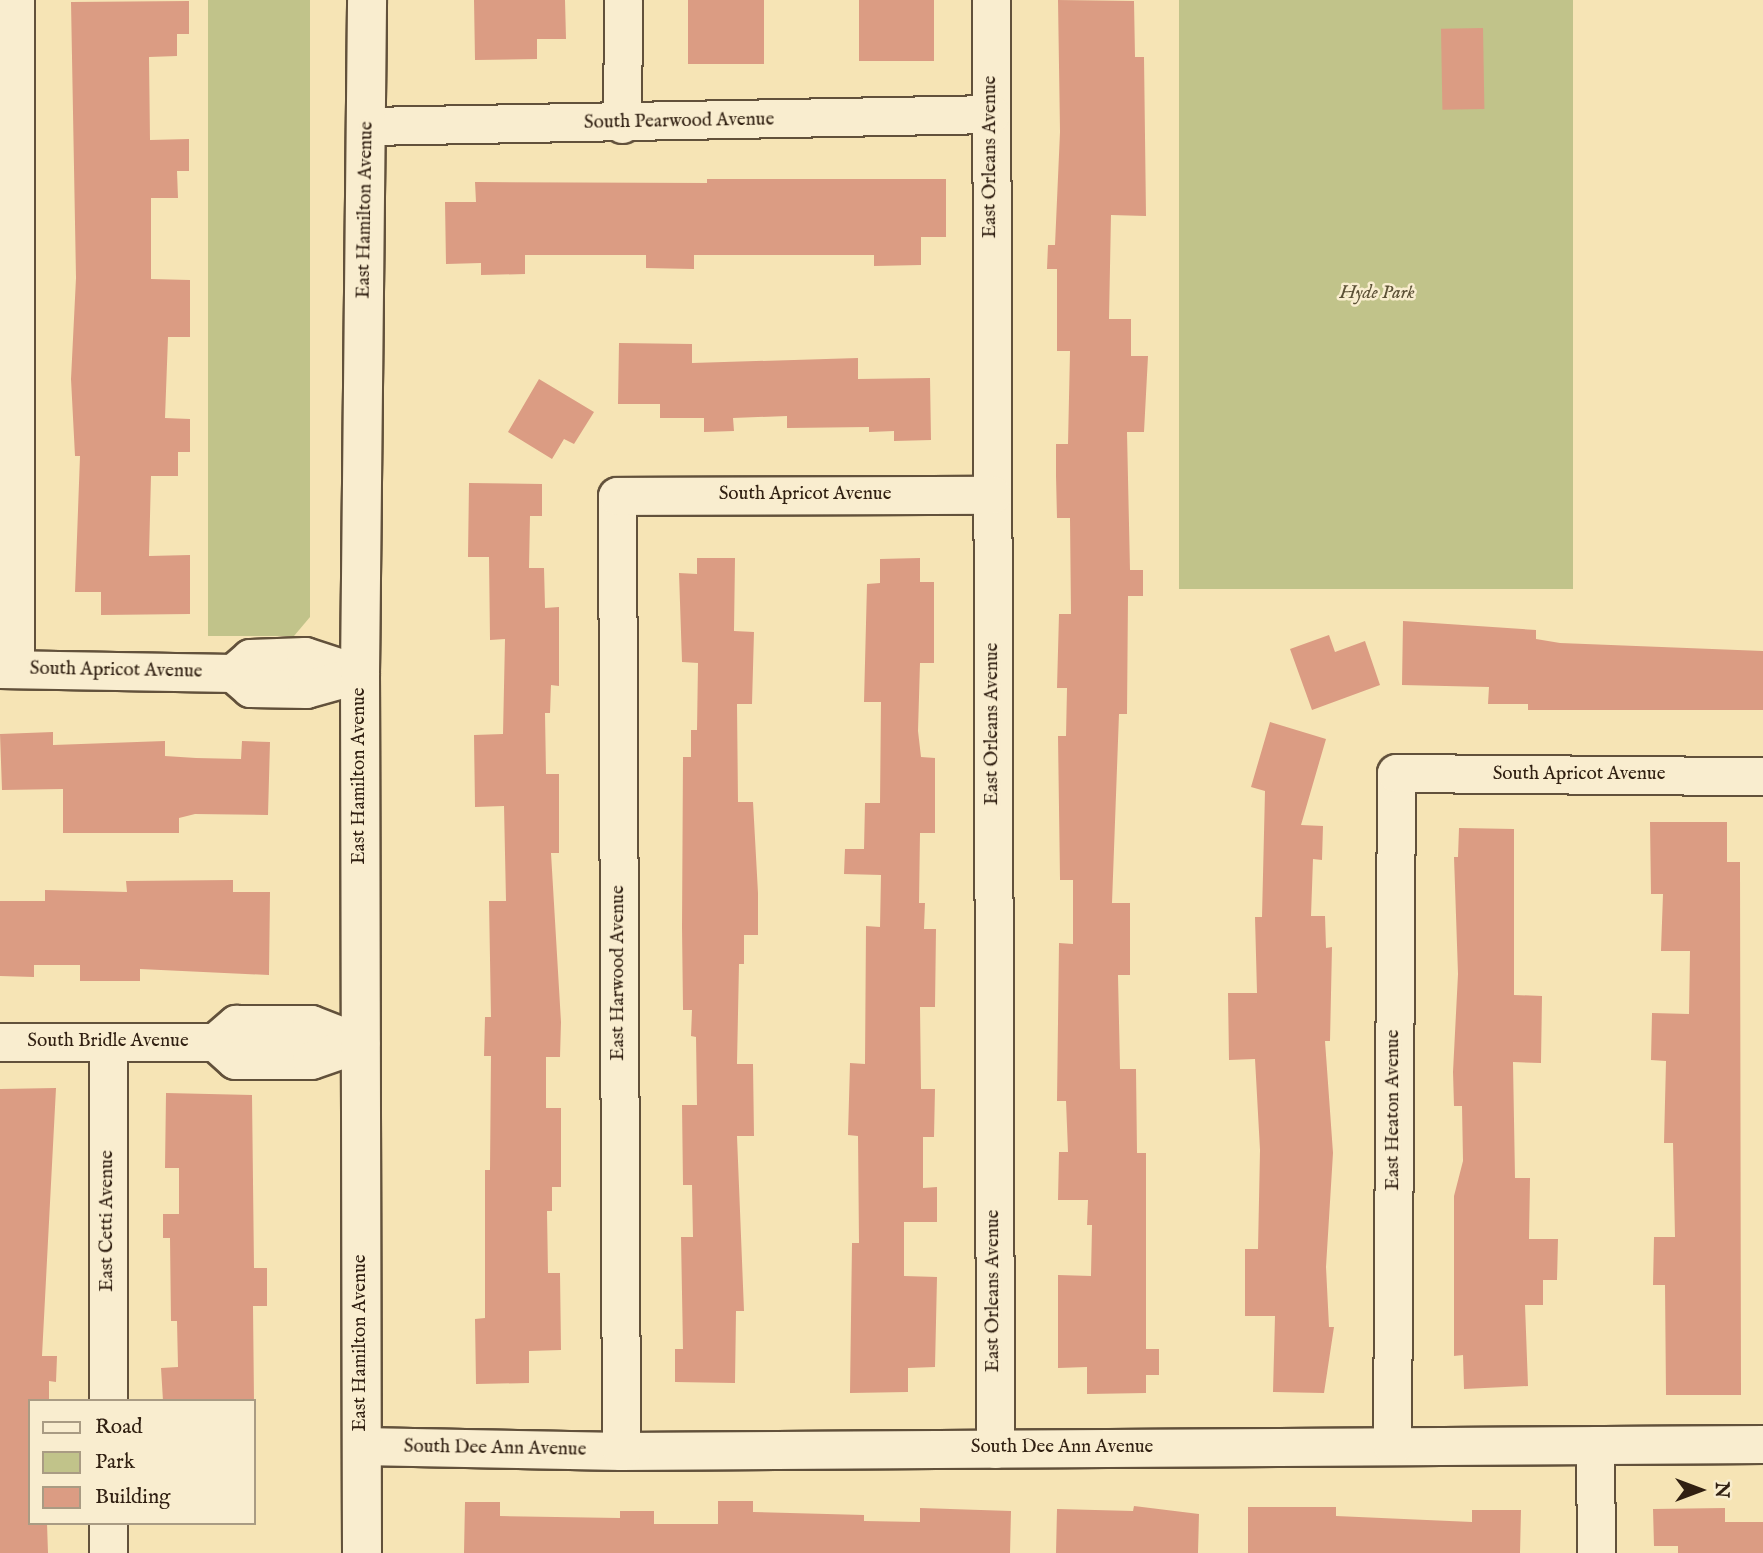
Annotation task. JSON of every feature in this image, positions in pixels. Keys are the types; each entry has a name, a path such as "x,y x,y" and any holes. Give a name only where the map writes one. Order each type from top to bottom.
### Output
{"street":[{"path":"7,669 15,0"},
{"name":"East Hamilton Avenue","path":"362,1553 360,674 368,126 367,0"},
{"path":"622,124 623,0"},
{"name":"East Orleans Avenue","path":"991,0 995,1449"},
{"name":"South Pearwood Avenue","path":"368,126 622,124 991,114"},
{"name":"South Apricot Avenue","path":"617,496 992,495"},
{"name":"East Harwood Avenue","path":"617,496 621,1451"},
{"name":"South Apricot Avenue","path":"7,669 233,673 250,658 305,656 360,674"},
{"name":"South Apricot Avenue","path":"1396,773 1763,776"},
{"name":"East Heaton Avenue","path":"1392,1446 1396,773"},
{"name":"South Bridle Avenue","path":"0,1042 215,1042 236,1024 312,1024 360,1043"},
{"name":"East Cetti Avenue","path":"108,1042 108,1399"},
{"name":"South Dee Ann Avenue","path":"361,1446 621,1451 1763,1444"},
{"path":"1595,1445 1596,1553"},
{"path":"108,1525 108,1553"}],"green space":[{"path":"208,0 310,0 310,617 294,636 208,636"},
{"name":"Hyde Park","path":"1179,0 1573,0 1573,589 1179,589"}],"building":[{"path":"474,0 565,0 566,39 537,39 537,59 475,60"},
{"path":"688,0 764,0 764,64 688,64"},
{"path":"859,0 934,0 934,61 859,61"},
{"path":"1058,0 1134,1 1135,57 1144,57 1146,216 1111,215 1109,319 1131,319 1131,356 1148,356 1144,432 1127,432 1130,570 1143,570 1143,596 1128,596 1127,714 1119,714 1112,903 1130,903 1130,975 1118,975 1120,1069 1136,1069 1137,1153 1146,1153 1146,1349 1159,1349 1159,1375 1146,1375 1146,1393 1087,1394 1087,1367 1058,1368 1058,1275 1091,1276 1092,1225 1087,1225 1088,1200 1058,1200 1059,1152 1068,1152 1066,1101 1057,1101 1059,943 1073,944 1073,880 1060,880 1058,736 1066,736 1067,688 1057,688 1059,614 1071,614 1070,518 1057,518 1056,476 1056,444 1068,444 1070,351 1057,351 1057,269 1047,269 1048,245 1055,245 1060,132"},
{"path":"189,1 189,34 177,34 177,56 149,57 150,140 189,139 189,171 177,171 178,198 151,198 151,279 190,280 190,337 168,337 165,418 190,419 190,452 178,452 178,476 151,476 149,556 190,555 190,614 101,615 101,592 75,592 80,456 75,456 71,379 76,278 71,2"},
{"path":"1483,28 1484,109 1442,110 1441,29"},
{"path":"707,179 946,179 946,237 921,237 921,265 874,266 874,255 694,255 694,269 646,268 646,255 525,255 525,274 481,275 481,263 446,264 445,202 476,202 475,182 707,183"},
{"path":"619,343 692,344 692,363 858,358 858,379 930,378 931,440 894,441 894,431 869,432 869,427 787,428 787,416 733,418 734,431 704,432 704,418 660,418 660,404 618,404"},
{"path":"539,379 594,412 574,444 564,439 552,459 508,432"},
{"path":"469,483 542,484 542,516 530,516 529,568 544,568 545,608 559,607 559,686 551,685 550,713 545,713 546,774 559,774 559,853 551,853 561,1022 560,1057 546,1057 546,1108 561,1108 561,1187 552,1187 552,1211 547,1211 548,1273 560,1273 561,1350 529,1351 529,1383 476,1384 475,1319 485,1318 485,1170 490,1170 491,1056 484,1056 485,1017 491,1017 489,901 506,901 504,806 475,807 474,735 503,734 505,639 490,640 489,557 468,557"},
{"path":"697,558 735,558 734,631 754,632 752,704 737,704 738,802 753,802 758,935 744,935 744,964 739,964 737,1064 753,1064 754,1136 737,1136 744,1311 736,1311 735,1383 675,1382 675,1349 683,1349 681,1237 693,1237 692,1185 683,1185 682,1105 697,1105 696,1037 691,1036 692,1010 683,1010 682,927 683,757 691,757 691,730 697,730 698,663 682,662 679,573 697,574"},
{"path":"920,558 920,582 934,582 934,663 920,663 918,731 921,757 935,758 935,833 920,833 919,903 925,903 924,929 936,929 935,1007 920,1007 921,1089 935,1089 934,1137 923,1137 923,1188 937,1187 937,1222 904,1222 904,1276 937,1277 935,1367 908,1368 908,1392 850,1393 852,1243 859,1243 858,1136 848,1135 850,1063 865,1064 866,926 880,927 881,875 844,874 845,849 864,849 865,803 880,803 881,702 864,702 867,584 880,583 880,559"},
{"path":"1403,621 1536,630 1536,639 1560,643 1763,651 1763,710 1528,710 1528,704 1488,704 1489,687 1402,685"},
{"path":"1329,635 1335,652 1365,641 1380,685 1312,710 1290,649"},
{"path":"1270,722 1326,739 1301,825 1323,826 1322,860 1313,859 1311,916 1325,916 1326,948 1332,947 1330,1041 1325,1041 1333,1153 1326,1267 1329,1327 1334,1327 1324,1393 1273,1392 1275,1316 1245,1316 1245,1249 1258,1249 1260,1150 1255,1059 1229,1060 1228,993 1257,993 1255,917 1262,917 1265,791 1251,787"},
{"path":"53,732 53,745 165,741 165,756 196,758 241,759 242,741 270,742 268,815 195,814 179,818 179,833 63,833 63,789 2,790 0,734"},
{"path":"1650,822 1727,822 1727,862 1740,862 1741,1395 1666,1395 1665,1285 1653,1285 1654,1237 1675,1237 1673,1143 1664,1143 1666,1061 1651,1060 1652,1013 1689,1014 1690,951 1661,951 1663,894 1651,894"},
{"path":"1459,828 1514,829 1514,995 1542,996 1541,1063 1513,1062 1515,1178 1530,1178 1529,1239 1558,1239 1557,1280 1543,1280 1543,1305 1525,1305 1528,1386 1464,1389 1463,1355 1454,1356 1454,1196 1463,1161 1462,1106 1454,1106 1453,1072 1458,974 1454,857 1458,857"},
{"path":"233,880 233,892 270,892 269,975 140,969 140,981 80,981 80,965 34,965 34,977 0,976 0,901 45,901 45,890 127,892 126,881"},
{"path":"56,1088 42,1356 57,1356 56,1382 49,1381 49,1399 28,1399 28,1525 47,1525 48,1553 0,1553 0,1089"},
{"path":"166,1093 252,1095 254,1268 267,1268 267,1306 253,1306 254,1399 163,1399 161,1368 178,1367 177,1321 171,1321 170,1238 163,1238 163,1214 179,1214 179,1168 165,1168"},
{"path":"718,1501 753,1501 753,1512 864,1515 864,1521 920,1522 920,1508 1011,1511 1010,1553 464,1553 465,1502 500,1502 500,1516 620,1518 620,1511 654,1511 654,1524 718,1524"},
{"path":"1134,1506 1199,1514 1198,1553 1056,1553 1057,1509 1133,1511"},
{"path":"1248,1507 1336,1507 1336,1516 1472,1522 1472,1510 1521,1510 1520,1553 1248,1553"},
{"path":"1725,1508 1725,1522 1763,1522 1763,1553 1678,1553 1678,1546 1654,1546 1653,1509"}]}
